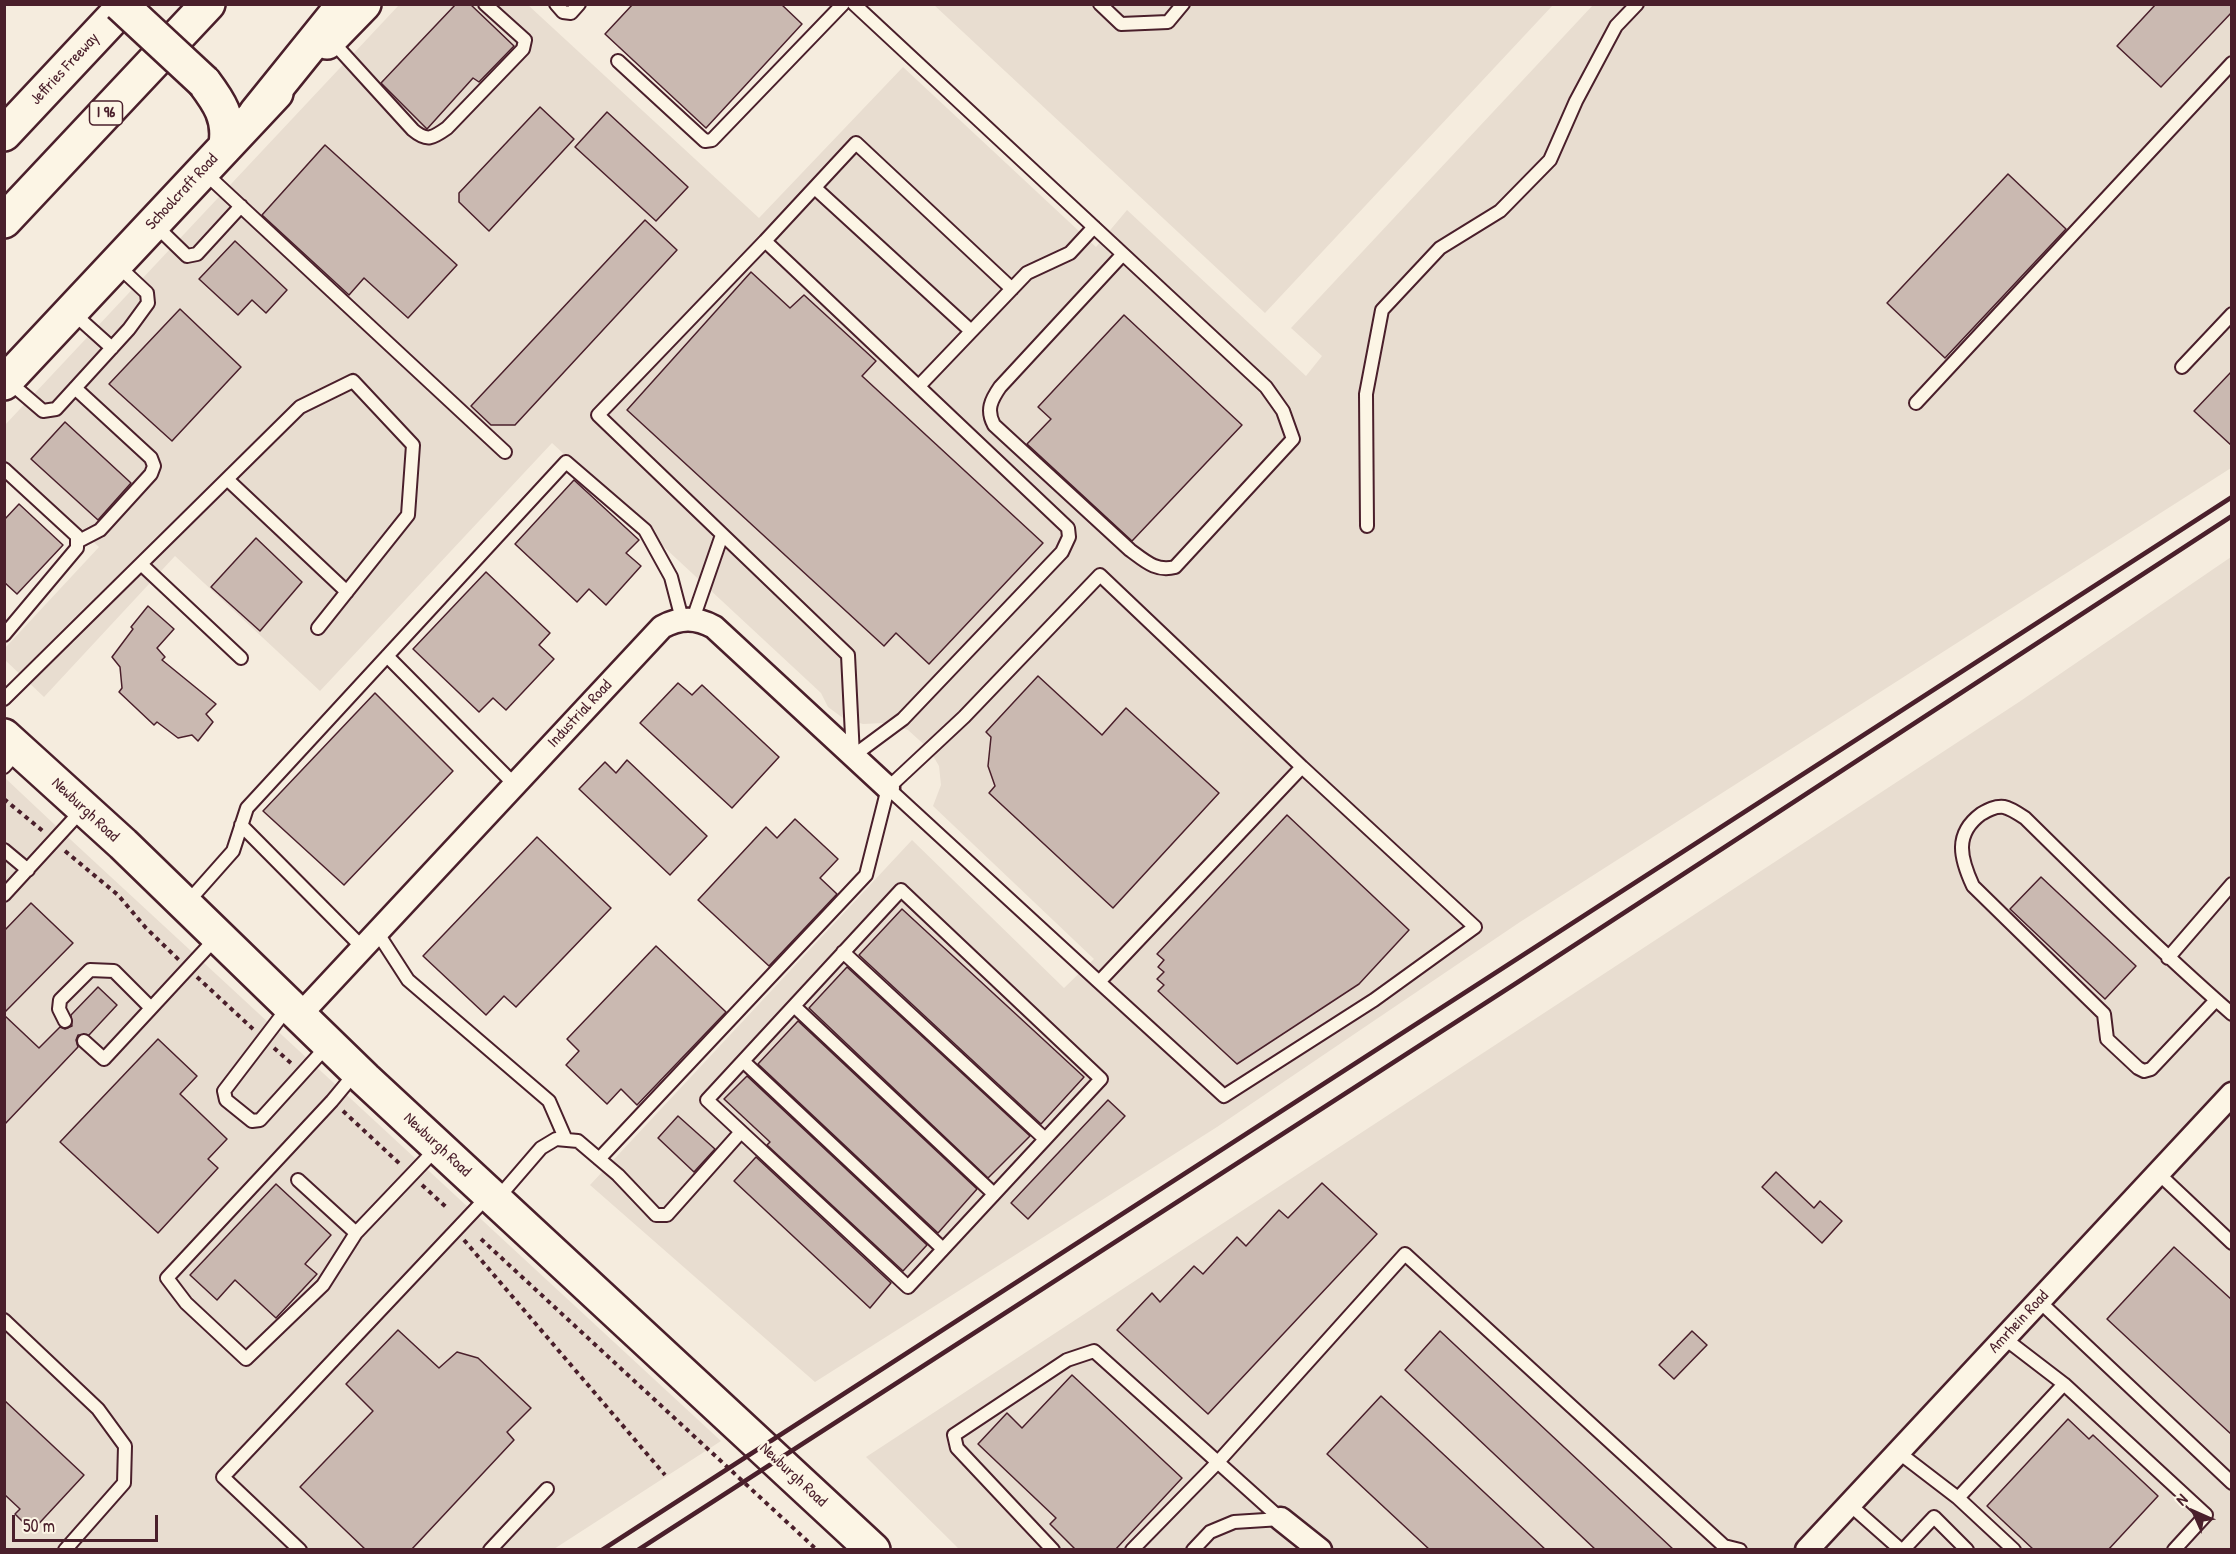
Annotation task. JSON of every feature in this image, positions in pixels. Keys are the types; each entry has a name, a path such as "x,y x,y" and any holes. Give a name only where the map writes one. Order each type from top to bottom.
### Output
{"main road":[{"path":"120,4 204,82 225,115 229,128 226,144"},
{"name":"Jeffries Freeway","path":"4,134 126,4"},
{"name":"I 96","path":"4,221 208,4"},
{"path":"256,113 344,4"},
{"name":"Schoolcraft Road","path":"6,382 226,144 364,4"},
{"name":"Newburgh Road","path":"9,751 84,808 357,1071 873,1550"}],"street":[{"path":"688,619 714,627 888,788"},
{"name":"Industrial Road","path":"294,1011 370,940 662,627 688,619"},
{"name":"Amrhein Road","path":"1807,1550 2232,1094"},
{"path":"1281,1519 1320,1550"}],"lane":[{"path":"330,38 413,130 422,138 433,138 447,128 523,49 525,40 485,4"},
{"path":"555,4 563,12 571,13 579,4"},
{"path":"618,61 705,141 712,141 843,4"},
{"path":"854,4 1094,227 1266,387 1283,411 1293,439 1175,567 1164,570 1150,565 1130,550 994,425 988,415 991,401 1000,387 1123,254"},
{"path":"1100,4 1121,24 1168,22 1183,4"},
{"path":"1367,526 1366,394 1382,310 1440,248 1500,211 1550,160 1576,101 1616,26 1637,4"},
{"path":"1916,403 2232,63"},
{"path":"853,756 848,655 598,415 856,143 1012,289"},
{"path":"202,170 505,452"},
{"path":"814,188 971,331"},
{"path":"153,223 187,256 197,254 241,206"},
{"path":"919,386 1027,273 1070,254 1094,227"},
{"path":"765,240 1068,528 1069,537 1062,552 903,719 853,756"},
{"path":"6,382 43,411 56,409 112,348 148,303 147,293 116,264"},
{"path":"71,312 112,348"},
{"path":"2182,367 2232,314"},
{"path":"4,699 300,407 352,381 412,445 408,515 318,628"},
{"path":"75,388 151,458 154,466 151,474 100,530 77,542"},
{"path":"184,906 233,851 247,808 566,462 645,530 671,577 688,619"},
{"path":"5,631 77,548 77,536 7,475"},
{"path":"227,478 347,592"},
{"path":"688,619 722,535"},
{"path":"141,564 242,658"},
{"path":"599,1159 866,876 888,788 964,717 1100,575 1475,927 1374,1000 1224,1096 888,788"},
{"path":"387,656 515,785"},
{"path":"1099,982 1302,767"},
{"path":"2216,1000 2151,1069 2144,1071 2138,1068 2107,1039 2104,1014 1973,886 1966,870 1961,846 1967,824 1989,809 2004,807 2025,818 2168,958 2216,1000 2232,1014"},
{"path":"4,895 84,808"},
{"path":"241,825 370,940 408,980 549,1101 566,1140"},
{"path":"4,850 28,870"},
{"path":"2168,958 2232,884"},
{"path":"901,890 1101,1079 908,1287 707,1100 843,952 901,890"},
{"path":"84,1041 104,1059 217,937"},
{"path":"843,952 1046,1139"},
{"path":"65,1021 59,1009 60,1000 90,970 114,971 151,1008"},
{"path":"794,1006 994,1194"},
{"path":"294,1011 264,1039 224,1091 226,1100 252,1121 260,1120 329,1044"},
{"path":"743,1061 943,1249"},
{"path":"357,1071 332,1101 167,1278 186,1303 246,1359 323,1285 356,1233 438,1147"},
{"path":"300,1550 223,1477 457,1230 493,1197 540,1148 555,1139 578,1141 656,1215 667,1215 740,1133"},
{"path":"2158,1173 2232,1243"},
{"path":"298,1180 356,1233"},
{"path":"1132,1550 1218,1462 1406,1254 1724,1546 1740,1550"},
{"path":"2039,1301 2232,1483"},
{"path":"4,1320 98,1409 125,1446 124,1484 65,1550"},
{"path":"2004,1338 2064,1384 2206,1515 2174,1550"},
{"path":"1053,1550 957,1448 954,1435 1067,1360 1094,1351 1281,1519"},
{"path":"1958,1498 2064,1384"},
{"path":"1898,1452 1958,1498 2014,1550"},
{"path":"490,1550 547,1489"},
{"path":"1850,1504 1902,1550 1934,1517 1967,1550"},
{"path":"1193,1550 1210,1532 1234,1522 1281,1519"}],"path":[{"path":"4,799 118,895 146,928 188,969 302,1074"},
{"path":"332,1101 446,1207"},
{"path":"457,1230 665,1475"},
{"path":"481,1239 818,1550"}],"shaded area":[{"path":"399,5 528,5 759,218 903,67 1096,247 1127,210 1306,376 1322,356 1291,328 1593,5 2231,5 2231,468 1520,922 1217,1127 815,1382 590,1185 912,840 1064,988 1094,959 933,806 941,785 939,766 929,749 908,730 884,723 863,724 843,718 828,707 821,693 552,443 320,691 175,556 44,697 5,660 5,648 99,547 5,460 4,426"},
{"path":"934,5 1553,5 1265,313"},
{"path":"2231,557 2231,1549 959,1549 866,1457 2019,702"},
{"path":"4,777 721,1441 554,1549 5,1549"}],"building":[{"path":"456,4 470,4 514,46 479,82 473,78 427,129 381,83"},
{"path":"633,4 781,4 802,24 706,128 605,34"},
{"path":"2156,4 2232,4 2232,12 2161,87 2117,46"},
{"path":"540,107 574,139 489,231 459,202 459,193"},
{"path":"607,112 688,187 656,221 575,147"},
{"path":"325,145 457,265 408,318 364,278 349,295 262,215"},
{"path":"2008,174 2066,229 1945,358 1887,303"},
{"path":"645,220 677,250 515,425 491,425 471,406"},
{"path":"235,241 287,290 266,313 252,300 238,315 199,279"},
{"path":"751,272 790,308 804,295 876,361 862,376 1043,543 929,664 896,633 884,646 627,410"},
{"path":"180,309 241,367 172,441 109,384"},
{"path":"1124,315 1242,425 1132,541 1027,444 1051,419 1038,407"},
{"path":"2232,371 2232,446 2194,411"},
{"path":"65,422 131,483 98,520 31,459"},
{"path":"574,480 639,540 626,553 641,566 606,605 589,589 577,602 515,544"},
{"path":"19,504 63,545 17,594 4,582 4,520"},
{"path":"256,538 302,582 260,631 211,587"},
{"path":"486,572 550,633 539,645 554,659 506,710 493,698 479,712 413,649"},
{"path":"148,606 174,629 157,648 165,657 162,660 216,704 206,714 213,722 198,741 192,735 178,738 157,722 154,725 119,692 122,688 120,667 112,657"},
{"path":"1038,676 1102,735 1126,708 1219,793 1113,908 989,793 995,786 988,766 991,737 986,732"},
{"path":"678,683 692,695 702,685 779,757 732,808 640,723"},
{"path":"375,693 453,771 344,885 263,811"},
{"path":"627,760 707,836 670,875 579,789 605,762 616,773"},
{"path":"1287,815 1409,930 1359,984 1237,1064 1158,991 1164,985 1157,979 1164,972 1158,967 1164,960 1157,954"},
{"path":"795,819 838,859 820,878 837,894 769,966 698,900 766,827 777,838"},
{"path":"537,837 611,908 516,1007 504,996 486,1015 423,956"},
{"path":"2041,877 2136,966 2105,999 2010,909"},
{"path":"31,903 73,943 4,1013 4,931"},
{"path":"902,909 1084,1077 1041,1124 859,955"},
{"path":"656,946 726,1012 637,1105 621,1089 607,1104 566,1065 579,1051 567,1039"},
{"path":"847,967 1030,1136 988,1178 809,1008"},
{"path":"98,987 117,1005 89,1035 78,1035 76,1040 78,1047 4,1125 4,1015 39,1048 60,1027 65,1029 72,1026 71,1015"},
{"path":"798,1021 977,1189 938,1233 758,1064"},
{"path":"158,1039 197,1076 180,1094 227,1139 208,1159 218,1168 158,1233 60,1142"},
{"path":"747,1076 927,1245 903,1271 767,1145 770,1142 724,1099"},
{"path":"1108,1100 1125,1116 1028,1219 1011,1203"},
{"path":"678,1116 715,1149 694,1172 658,1138"},
{"path":"756,1157 891,1283 870,1308 734,1181"},
{"path":"1776,1172 1814,1208 1820,1201 1842,1221 1822,1243 1762,1187"},
{"path":"1322,1183 1377,1234 1208,1414 1117,1330 1152,1293 1160,1302 1194,1266 1203,1274 1237,1237 1246,1246 1279,1210 1288,1218"},
{"path":"276,1184 331,1235 305,1264 317,1274 276,1318 235,1280 217,1300 190,1275"},
{"path":"2174,1247 2232,1300 2232,1435 2107,1319"},
{"path":"398,1330 439,1368 457,1352 478,1358 531,1408 507,1432 514,1440 411,1550 366,1550 300,1487 373,1411 346,1384"},
{"path":"1440,1331 1674,1550 1596,1550 1405,1370"},
{"path":"1692,1331 1707,1345 1674,1379 1659,1365"},
{"path":"1072,1375 1182,1478 1115,1550 1076,1550 1050,1524 1056,1518 978,1444 1007,1413 1022,1428"},
{"path":"1381,1396 1546,1550 1430,1550 1327,1454"},
{"path":"4,1400 84,1475 32,1531 15,1514 20,1509 4,1494"},
{"path":"2068,1419 2089,1439 2093,1435 2158,1496 2108,1550 2034,1550 1987,1506"}],"railway":[{"path":"602,1550 2232,497"},
{"path":"638,1550 1518,982 2232,516"}]}
